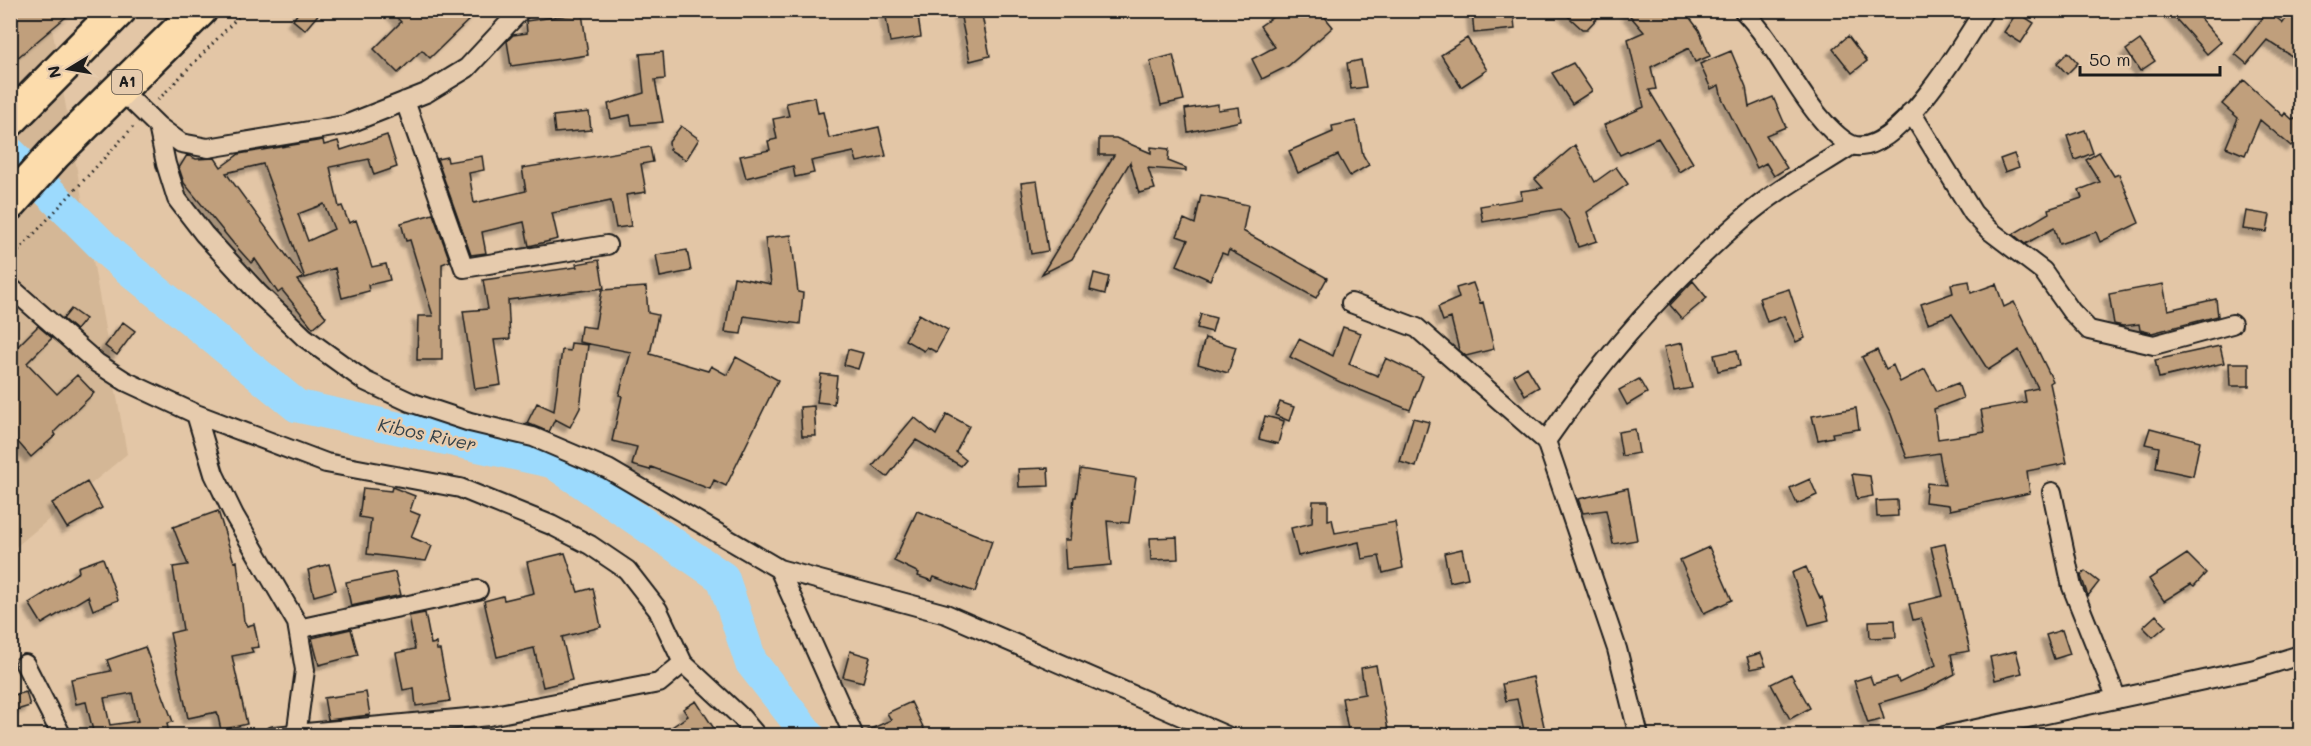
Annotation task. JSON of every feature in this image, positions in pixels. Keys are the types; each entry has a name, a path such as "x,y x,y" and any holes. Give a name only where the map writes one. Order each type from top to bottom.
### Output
{"highway":[{"path":"16,114 119,10"},
{"name":"A1","path":"10,203 54,154 200,10"}],"street":[{"path":"120,89 151,120 181,143 207,148 345,125 426,93 467,68 521,10"},
{"path":"1743,10 1818,116 1852,145"},
{"path":"1546,441 1582,389 1664,292 1747,214 1852,145 1869,146 1892,133 1957,53 1984,10"},
{"path":"405,101 464,268 607,245"},
{"path":"1911,112 1973,213 1989,230 2043,271 2071,311 2089,330 2154,345 2232,324"},
{"path":"151,120 177,199 204,234 259,294 304,337 365,381 410,402 470,422 533,437 608,469 779,569 946,614 1227,735"},
{"path":"10,287 97,363 125,381 196,414 326,463 460,488 551,525 590,545 627,570 658,609 683,663 757,735"},
{"path":"1351,303 1417,328 1546,441 1617,648 1639,735"},
{"path":"196,414 214,474 298,629 305,670 296,734"},
{"path":"2052,492 2072,587 2117,699"},
{"path":"779,569 855,735"},
{"path":"298,629 478,590"},
{"path":"1944,735 2005,730 2117,699 2255,669 2301,655"},
{"path":"274,735 393,724 438,723 489,716 659,683 683,663"},
{"path":"25,664 62,735"}],"path":[{"path":"10,260 109,154 151,120 245,10"}],"shaded area":[{"path":"11,11 49,11 127,454 11,551"}],"building":[{"path":"10,10 74,10 10,64"},
{"path":"300,10 322,10 305,30 293,20"},
{"path":"390,10 479,10 430,58 422,50 398,73 374,49 401,22"},
{"path":"885,10 917,10 921,37 890,42"},
{"path":"981,10 990,56 970,61 960,13"},
{"path":"1283,10 1319,10 1333,27 1288,66 1262,79 1252,59 1275,47 1260,26"},
{"path":"1472,10 1513,10 1515,29 1474,33"},
{"path":"1561,10 1605,10 1587,29 1582,29"},
{"path":"1625,10 1684,10 1699,30 1710,56 1695,62 1689,48 1651,67 1656,89 1649,90 1693,163 1679,172 1658,138 1620,155 1604,125 1644,107 1628,39 1644,32"},
{"path":"2168,10 2193,10 2221,42 2207,54"},
{"path":"2292,10 2301,10 2301,62 2267,40 2247,64 2235,54 2268,11 2283,23"},
{"path":"2017,12 2034,23 2021,43 2004,32"},
{"path":"582,13 588,55 511,66 507,41 513,35 527,33 526,21"},
{"path":"1848,36 1867,61 1852,73 1833,49"},
{"path":"1467,38 1487,70 1461,87 1441,55"},
{"path":"2140,40 2155,61 2140,71 2126,50"},
{"path":"1731,51 1746,87 1749,107 1773,97 1786,127 1766,135 1787,168 1774,176 1766,163 1757,168 1722,98 1719,85 1711,89 1700,64"},
{"path":"663,52 665,79 655,80 663,122 632,125 630,115 611,119 608,104 644,93 640,54"},
{"path":"2068,52 2078,63 2067,74 2057,63"},
{"path":"1173,55 1184,100 1161,105 1150,61"},
{"path":"1361,60 1366,87 1351,89 1347,63"},
{"path":"1573,63 1592,91 1572,104 1552,73"},
{"path":"2244,80 2283,116 2285,113 2293,120 2301,115 2301,134 2291,146 2260,120 2245,155 2226,147 2238,118 2222,104"},
{"path":"815,97 818,113 823,112 829,138 879,127 886,156 857,162 854,152 811,161 814,173 795,177 793,166 746,178 740,156 770,150 768,141 777,139 773,119 789,116 786,103"},
{"path":"1218,104 1218,110 1239,107 1241,121 1188,132 1185,109"},
{"path":"589,112 591,130 555,133 553,116"},
{"path":"1356,121 1363,155 1369,165 1350,176 1338,155 1298,173 1289,151 1333,132 1332,126"},
{"path":"681,126 699,139 686,160 670,150 669,142"},
{"path":"2085,130 2093,153 2075,160 2067,136"},
{"path":"387,135 397,167 374,175 369,159 330,167 339,207 342,206 349,223 356,220 372,267 386,264 390,280 368,285 369,291 342,298 335,268 305,278 263,164 226,173 303,278 297,280 326,317 313,328 282,290 278,293 255,259 251,263 233,243 184,183 179,168 187,155 196,159 215,158 221,167 239,154 323,140 324,145 338,141 341,150","holes":["324,204 334,229 308,241 298,214"]},
{"path":"1099,138 1116,138 1151,153 1151,147 1169,149 1168,161 1186,168 1186,171 1148,168 1155,189 1139,193 1130,162 1072,259 1042,274 1114,155 1099,155"},
{"path":"1575,145 1595,182 1616,167 1628,184 1587,212 1597,241 1578,247 1569,220 1560,209 1483,222 1480,206 1522,199 1521,191 1543,188 1535,179"},
{"path":"650,147 653,162 641,164 646,192 626,195 631,226 616,228 611,201 552,213 558,239 529,246 524,222 482,232 486,253 471,255 437,159 447,157 448,162 482,156 484,170 469,173 474,203 526,191 522,168"},
{"path":"2099,152 2114,176 2119,174 2139,223 2100,242 2096,232 2059,244 2054,228 2025,244 2013,234 2049,213 2048,209 2082,198 2079,190 2100,182 2086,160"},
{"path":"2014,154 2019,167 2005,172 2000,159"},
{"path":"1037,181 1048,251 1031,254 1021,183"},
{"path":"1201,195 1248,205 1243,231 1327,278 1316,298 1229,250 1227,255 1222,253 1210,280 1177,265 1188,240 1177,236 1184,219 1195,224"},
{"path":"2246,211 2270,215 2267,232 2243,229"},
{"path":"433,214 450,261 442,264 442,360 417,360 418,316 433,316 410,240 406,241 401,223"},
{"path":"791,235 798,292 803,293 800,324 744,316 741,334 725,332 734,277 771,284 765,238"},
{"path":"687,250 691,271 660,277 656,255"},
{"path":"599,260 604,288 508,300 510,339 494,340 501,385 475,389 463,311 488,309 483,280 577,267 576,264"},
{"path":"1094,273 1109,277 1105,294 1090,290"},
{"path":"1693,281 1707,298 1682,319 1670,305"},
{"path":"1969,281 1971,293 1996,284 2004,307 2014,302 2053,381 2050,383 2067,463 2027,471 2030,493 1950,510 1949,505 1925,502 1927,483 1945,485 1939,453 1907,458 1891,414 1862,357 1877,350 1886,369 1893,365 1900,382 1925,369 1937,391 1958,383 1963,398 1934,409 1938,439 1985,432 1981,410 2026,402 2024,391 2038,388 2019,350 1988,370 1952,314 1928,323 1921,304 1953,293 1951,284"},
{"path":"1473,283 1480,303 1483,302 1494,349 1466,356 1459,350 1451,318 1443,321 1438,307 1459,298 1456,288"},
{"path":"2163,284 2168,310 2216,299 2218,316 2152,333 2140,330 2139,324 2123,326 2114,324 2109,294"},
{"path":"646,287 648,313 658,315 650,354 708,371 711,366 727,375 736,357 778,380 726,486 714,480 710,489 651,467 650,470 632,465 637,447 612,441 622,396 619,395 631,352 579,342 581,326 595,328 602,290"},
{"path":"1789,289 1805,338 1796,342 1784,316 1767,322 1759,298"},
{"path":"71,309 85,319 76,330 63,319"},
{"path":"919,314 948,330 936,352 927,347 924,351 905,340"},
{"path":"1201,314 1216,318 1212,332 1197,328"},
{"path":"123,322 135,331 117,355 105,346"},
{"path":"38,326 52,338 27,363 57,394 77,375 94,393 54,432 56,435 31,457 10,433 10,346 14,350"},
{"path":"1343,327 1361,333 1349,364 1378,376 1386,358 1423,376 1410,410 1340,382 1290,357 1299,339 1333,356"},
{"path":"1205,338 1236,347 1228,373 1198,364"},
{"path":"571,343 588,345 580,408 570,427 555,419 549,432 527,423 537,403 554,411 562,350 570,351"},
{"path":"1682,343 1692,388 1674,391 1664,347"},
{"path":"2220,346 2224,363 2159,378 2155,360"},
{"path":"848,349 863,353 858,369 844,365"},
{"path":"1737,350 1740,366 1718,371 1714,355"},
{"path":"2229,363 2249,363 2249,386 2230,386"},
{"path":"1527,367 1539,387 1525,395 1514,375"},
{"path":"821,374 837,376 834,404 817,402"},
{"path":"1639,379 1647,393 1627,405 1619,390"},
{"path":"1280,402 1294,407 1289,421 1275,415"},
{"path":"814,406 816,436 802,436 800,407"},
{"path":"1856,408 1859,429 1832,433 1833,437 1818,440 1812,416"},
{"path":"947,414 969,426 956,452 966,460 961,466 916,440 887,477 873,466 914,417 936,435"},
{"path":"1265,416 1284,421 1278,444 1259,439"},
{"path":"1413,418 1429,422 1416,467 1400,462"},
{"path":"2150,428 2200,441 2193,476 2156,468 2159,447 2145,444"},
{"path":"1635,429 1639,453 1622,456 1618,432"},
{"path":"1048,468 1049,486 1019,487 1018,469"},
{"path":"1080,469 1136,478 1129,523 1107,521 1111,565 1066,569 1064,540 1070,540 1074,497 1076,497"},
{"path":"1852,474 1870,476 1873,496 1857,499"},
{"path":"1810,479 1817,495 1797,504 1790,488"},
{"path":"87,482 102,508 67,528 52,503"},
{"path":"392,487 415,496 410,511 420,515 411,537 432,546 426,561 367,554 371,519 359,517 363,488 391,491"},
{"path":"1628,488 1637,540 1613,544 1606,510 1583,513 1578,499"},
{"path":"1897,500 1898,516 1877,517 1876,501"},
{"path":"1313,501 1328,501 1328,520 1332,519 1335,533 1395,522 1403,568 1383,573 1379,556 1362,559 1359,542 1298,556 1291,528 1312,523"},
{"path":"218,511 234,562 237,561 244,621 247,626 254,624 259,647 251,648 253,652 232,656 247,724 221,730 217,712 188,718 170,633 183,630 173,567 188,565 173,527"},
{"path":"917,511 992,541 975,592 934,577 932,581 918,576 919,573 894,561"},
{"path":"1177,537 1178,559 1151,560 1150,538"},
{"path":"1945,544 1970,651 1951,654 1955,674 1926,689 1879,703 1884,719 1868,723 1854,681 1870,676 1873,684 1897,677 1899,683 1936,665 1921,618 1913,620 1909,604 1943,596 1931,547"},
{"path":"1709,547 1732,600 1704,613 1680,560"},
{"path":"1462,549 1468,578 1450,582 1444,553"},
{"path":"565,553 578,592 593,588 601,627 562,637 572,680 543,687 534,648 497,657 484,601 503,596 504,600 534,593 527,562"},
{"path":"2187,554 2206,573 2194,586 2191,584 2164,601 2149,579"},
{"path":"103,558 118,600 93,610 88,596 42,624 29,603 79,572 78,567"},
{"path":"329,564 336,590 314,596 308,570"},
{"path":"1806,567 1820,598 1822,597 1829,620 1809,625 1792,573"},
{"path":"2085,571 2099,582 2088,596 2081,576"},
{"path":"395,572 401,595 351,606 346,582"},
{"path":"425,613 431,644 436,643 437,650 440,650 450,701 416,706 414,688 403,690 396,653 415,649 409,616"},
{"path":"2156,615 2166,626 2153,637 2143,627"},
{"path":"1895,620 1896,637 1870,638 1869,621"},
{"path":"351,629 358,655 319,665 312,638"},
{"path":"2062,630 2070,654 2054,659 2046,635"},
{"path":"145,647 173,722 167,723 169,735 94,735 86,702 76,704 71,679 111,671 107,660","holes":["132,693 138,721 110,725 104,698"]},
{"path":"850,651 870,657 863,682 843,677"},
{"path":"2016,651 2022,673 1995,680 1990,657"},
{"path":"1761,653 1766,666 1751,669 1747,657"},
{"path":"1376,665 1389,735 1349,735 1342,698 1365,694 1361,668"},
{"path":"1791,674 1810,708 1790,719 1771,684"},
{"path":"1533,677 1546,735 1525,735 1517,699 1506,701 1502,684"},
{"path":"26,692 30,706 10,712 10,696"},
{"path":"366,692 370,715 328,720 324,698"},
{"path":"696,701 715,730 706,735 660,735 688,716 683,709"},
{"path":"911,702 927,735 865,735 864,732 891,720 887,713"}],"waterway":[{"name":"Kibos River","path":"10,153 113,256 297,406 553,462 723,578 751,662 809,736"}]}
